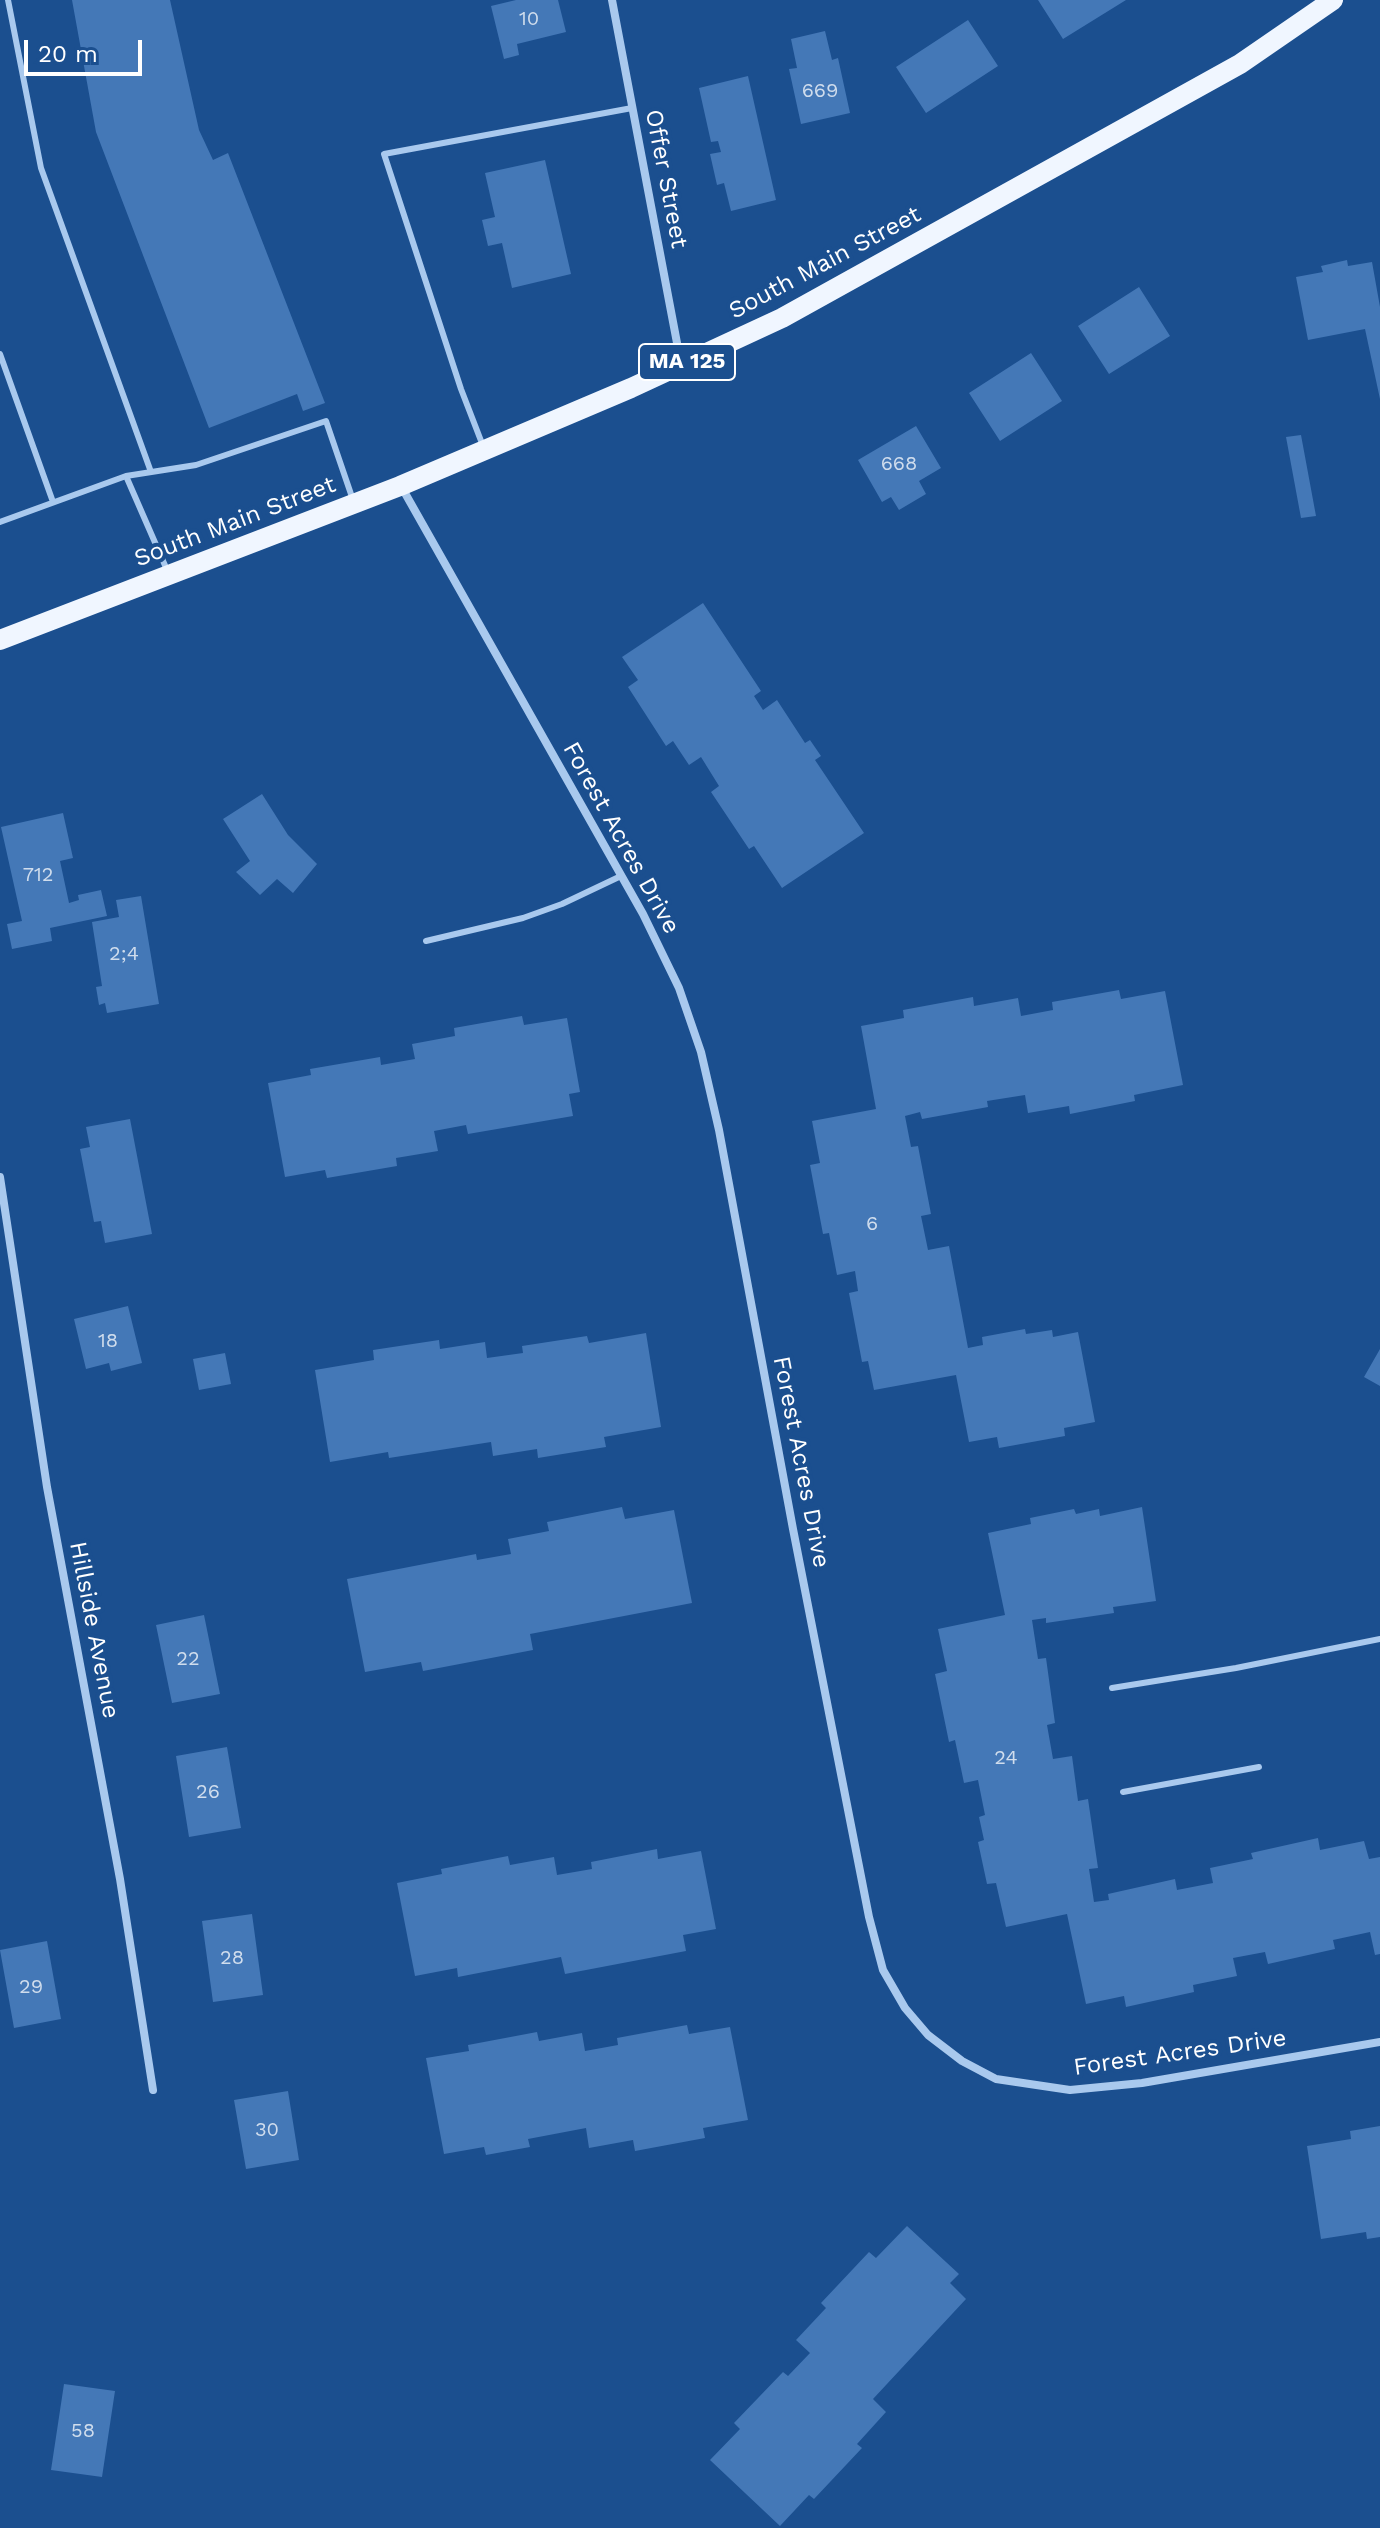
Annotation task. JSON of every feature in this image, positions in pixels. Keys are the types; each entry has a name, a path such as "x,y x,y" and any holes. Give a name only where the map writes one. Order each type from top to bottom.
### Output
{"main road":[{"name":"South Main Street","path":"0,640 400,486 782,318 1240,64 1333,0"}],"street":[{"name":"Offer Street","path":"612,0 681,365"},
{"name":"Forest Acres Drive","path":"400,486 621,876 679,988 701,1052 722,1144 869,1917 883,1970 905,2008 928,2035 962,2061 996,2079 1070,2090 1142,2083 1380,2042"},
{"name":"Hillside Avenue","path":"0,1177 47,1487 120,1879 153,2090"}],"lane":[{"path":"8,0 41,168 151,472"},
{"path":"484,450 384,154 632,108"},
{"path":"0,354 53,502"},
{"path":"0,522 126,476 196,465 326,421 355,504"},
{"path":"126,476 168,574"},
{"path":"426,941 523,918 562,904 621,876"},
{"path":"1112,1688 1236,1668 1380,1639"},
{"path":"1123,1792 1259,1767"}],"building":[{"path":"72,0 170,0 199,130 213,160 228,153 325,403 303,411 297,394 209,428 96,132"},
{"path":"516,0 558,0 566,32 517,44 519,55 504,59 491,6"},
{"path":"1038,0 1126,0 1063,39"},
{"path":"968,20 998,66 926,113 896,67"},
{"path":"825,31 832,60 838,58 850,113 801,124 789,69 797,68 791,39"},
{"path":"748,76 776,200 731,211 724,183 717,185 710,154 721,152 718,141 711,142 699,88"},
{"path":"545,160 571,274 512,288 502,243 488,246 482,220 495,217 485,173"},
{"path":"1347,260 1348,266 1372,262 1380,307 1380,399 1365,329 1308,340 1296,277 1323,272 1321,266"},
{"path":"1139,287 1170,336 1109,374 1078,326"},
{"path":"1031,353 1062,401 1000,441 969,393"},
{"path":"916,426 941,468 919,481 926,494 899,510 891,497 882,502 858,460"},
{"path":"1301,435 1316,516 1301,518 1286,437"},
{"path":"703,603 761,691 754,696 763,710 777,700 805,743 810,740 821,756 815,760 864,833 782,888 754,846 749,849 711,792 719,786 701,757 689,765 673,741 666,746 628,687 638,680 622,657"},
{"path":"262,794 288,835 317,864 293,893 277,879 260,895 236,872 250,861 223,819"},
{"path":"63,813 73,858 60,861 69,903 79,900 78,895 101,890 107,916 50,928 52,941 12,949 7,924 22,921 1,827"},
{"path":"141,896 159,1004 107,1013 105,1003 99,1005 96,987 102,986 92,922 119,917 116,900"},
{"path":"1119,990 1121,999 1165,991 1183,1085 1134,1095 1135,1101 1070,1114 1069,1106 1028,1113 1025,1095 987,1101 988,1107 922,1119 920,1112 905,1116 911,1147 918,1146 931,1214 921,1216 928,1250 949,1246 968,1348 983,1345 982,1337 1025,1329 1026,1334 1052,1330 1053,1337 1078,1332 1095,1422 1064,1428 1065,1436 999,1448 997,1437 969,1442 956,1375 874,1390 868,1361 862,1362 849,1293 858,1291 855,1271 837,1275 829,1233 823,1234 810,1165 820,1163 812,1121 876,1109 861,1026 904,1018 903,1010 973,997 974,1006 1018,998 1021,1016 1053,1010 1052,1002"},
{"path":"522,1016 524,1025 567,1018 580,1092 569,1094 573,1116 468,1134 466,1125 434,1131 438,1151 396,1158 397,1166 327,1178 325,1170 285,1177 268,1083 311,1075 310,1069 380,1057 381,1065 415,1059 412,1044 455,1036 454,1028"},
{"path":"130,1119 152,1234 105,1243 101,1221 94,1222 80,1149 90,1147 86,1127"},
{"path":"128,1306 142,1363 111,1371 109,1363 86,1369 74,1319"},
{"path":"646,1333 661,1427 604,1437 606,1447 538,1458 537,1449 493,1456 491,1442 389,1458 388,1452 330,1462 315,1370 374,1360 373,1350 439,1340 440,1349 485,1342 487,1358 523,1353 522,1346 587,1336 589,1343"},
{"path":"1380,1349 1380,1386 1364,1377"},
{"path":"225,1353 231,1384 199,1390 193,1359"},
{"path":"622,1507 625,1519 674,1510 692,1603 530,1634 533,1650 423,1671 421,1662 365,1672 347,1579 476,1554 477,1560 511,1554 508,1539 549,1531 547,1522"},
{"path":"1142,1507 1156,1601 1113,1607 1114,1613 1046,1623 1046,1618 1032,1620 1038,1659 1046,1658 1055,1723 1047,1725 1053,1759 1072,1756 1078,1801 1088,1799 1098,1868 1089,1869 1094,1902 1109,1900 1108,1894 1175,1879 1177,1890 1213,1883 1210,1868 1253,1859 1251,1853 1318,1838 1320,1850 1364,1841 1369,1859 1380,1857 1380,1954 1375,1955 1370,1932 1333,1940 1335,1949 1268,1964 1265,1952 1233,1958 1237,1976 1193,1985 1194,1992 1126,2007 1124,1996 1086,2004 1067,1914 1006,1927 996,1883 987,1884 978,1842 984,1840 979,1817 985,1815 978,1780 964,1783 955,1740 949,1742 935,1674 947,1671 938,1629 1005,1615 988,1533 1031,1524 1030,1518 1074,1509 1076,1514 1099,1509 1100,1516"},
{"path":"204,1615 220,1694 172,1703 156,1625"},
{"path":"227,1747 241,1828 189,1837 176,1756"},
{"path":"657,1849 658,1859 701,1851 716,1929 683,1935 686,1951 565,1974 561,1957 458,1977 457,1968 415,1976 397,1883 442,1874 441,1869 508,1856 510,1865 554,1857 557,1875 592,1869 591,1862"},
{"path":"252,1914 263,1995 213,2002 202,1921"},
{"path":"47,1941 61,2019 14,2028 0,1950"},
{"path":"687,2025 689,2034 730,2027 748,2120 703,2128 705,2138 635,2151 633,2140 589,2148 586,2128 528,2139 530,2147 486,2155 484,2147 444,2154 426,2058 469,2051 468,2045 537,2032 539,2041 582,2033 585,2051 618,2045 617,2038"},
{"path":"288,2091 299,2160 246,2169 234,2100"},
{"path":"1380,2126 1380,2237 1367,2239 1366,2232 1321,2239 1307,2146 1351,2139 1350,2131"},
{"path":"907,2226 959,2274 950,2283 966,2299 873,2399 886,2412 857,2444 862,2448 814,2499 809,2495 780,2526 710,2460 740,2429 734,2423 783,2372 788,2376 810,2353 796,2340 826,2308 821,2303 869,2252 876,2258"},
{"path":"64,2384 115,2391 102,2477 51,2470"}]}
